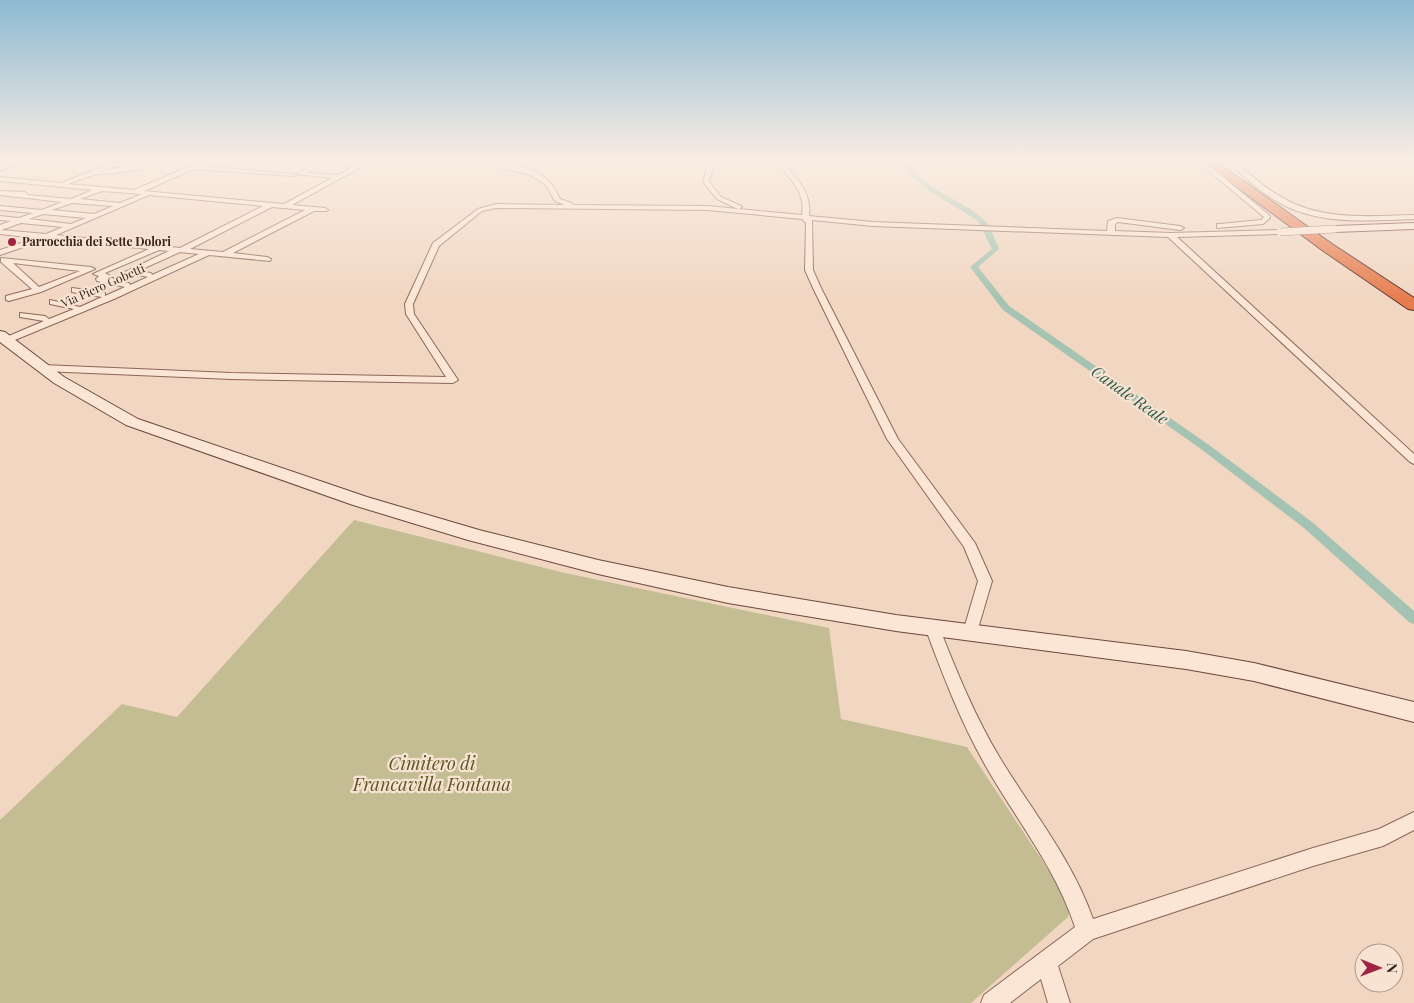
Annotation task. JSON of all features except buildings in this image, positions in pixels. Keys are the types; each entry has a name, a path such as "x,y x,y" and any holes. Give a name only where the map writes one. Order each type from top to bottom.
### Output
{"highway":[{"path":"1272,208 1414,305"},
{"path":"1282,208 1414,299"}],"street":[{"path":"12,208 95,217"},
{"path":"0,230 19,220 52,208"},
{"path":"0,253 117,208"},
{"path":"148,275 130,272 181,250 265,208"},
{"path":"302,208 325,210"},
{"path":"51,374 453,380 410,314 409,304 436,245 486,208"},
{"path":"681,208 753,211 873,224 1170,235 1414,226"},
{"path":"742,208 753,211"},
{"path":"805,218 808,208"},
{"path":"1111,233 1111,223 1117,220 1179,228 1263,222 1268,218 1256,208"},
{"path":"1299,208 1353,218 1414,217"},
{"path":"226,254 313,209"},
{"path":"0,218 72,226"},
{"path":"805,218 810,222 809,270 817,288 893,439 970,546 985,581 970,632"},
{"path":"0,230 267,259"},
{"path":"1170,235 1414,460"},
{"path":"98,274 158,248"},
{"name":"Via Piero Gobetti","path":"4,338 111,297 208,253"},
{"path":"3,259 91,269 38,290 10,298"},
{"path":"3,259 38,290"},
{"path":"83,272 106,276 100,279 126,285"},
{"path":"75,290 102,296"},
{"path":"53,302 76,306"},
{"path":"23,314 45,319"},
{"path":"4,338 51,374 132,422 360,501 475,535 598,567 728,595 932,627 1206,663 1254,672 1414,712"},
{"path":"932,627 955,686 993,763 1041,835 1080,906 1087,931"},
{"path":"992,1003 1087,931 1304,860 1382,837 1414,821"},
{"path":"1046,961 1059,1003"}],"green space":[{"name":"Cimitero di Francavilla Fontana","path":"354,520 565,573 829,628 841,719 967,747 1071,904 1068,917 971,1003 0,1003 0,820 122,704 177,717"}],"waterway":[{"name":"Canale Reale","path":"961,208 981,220 996,249 974,267 1006,308 1205,447 1308,525 1414,619"}],"place":[{"name":"Parrocchia dei Sette Dolori","path":"12,242"}]}
